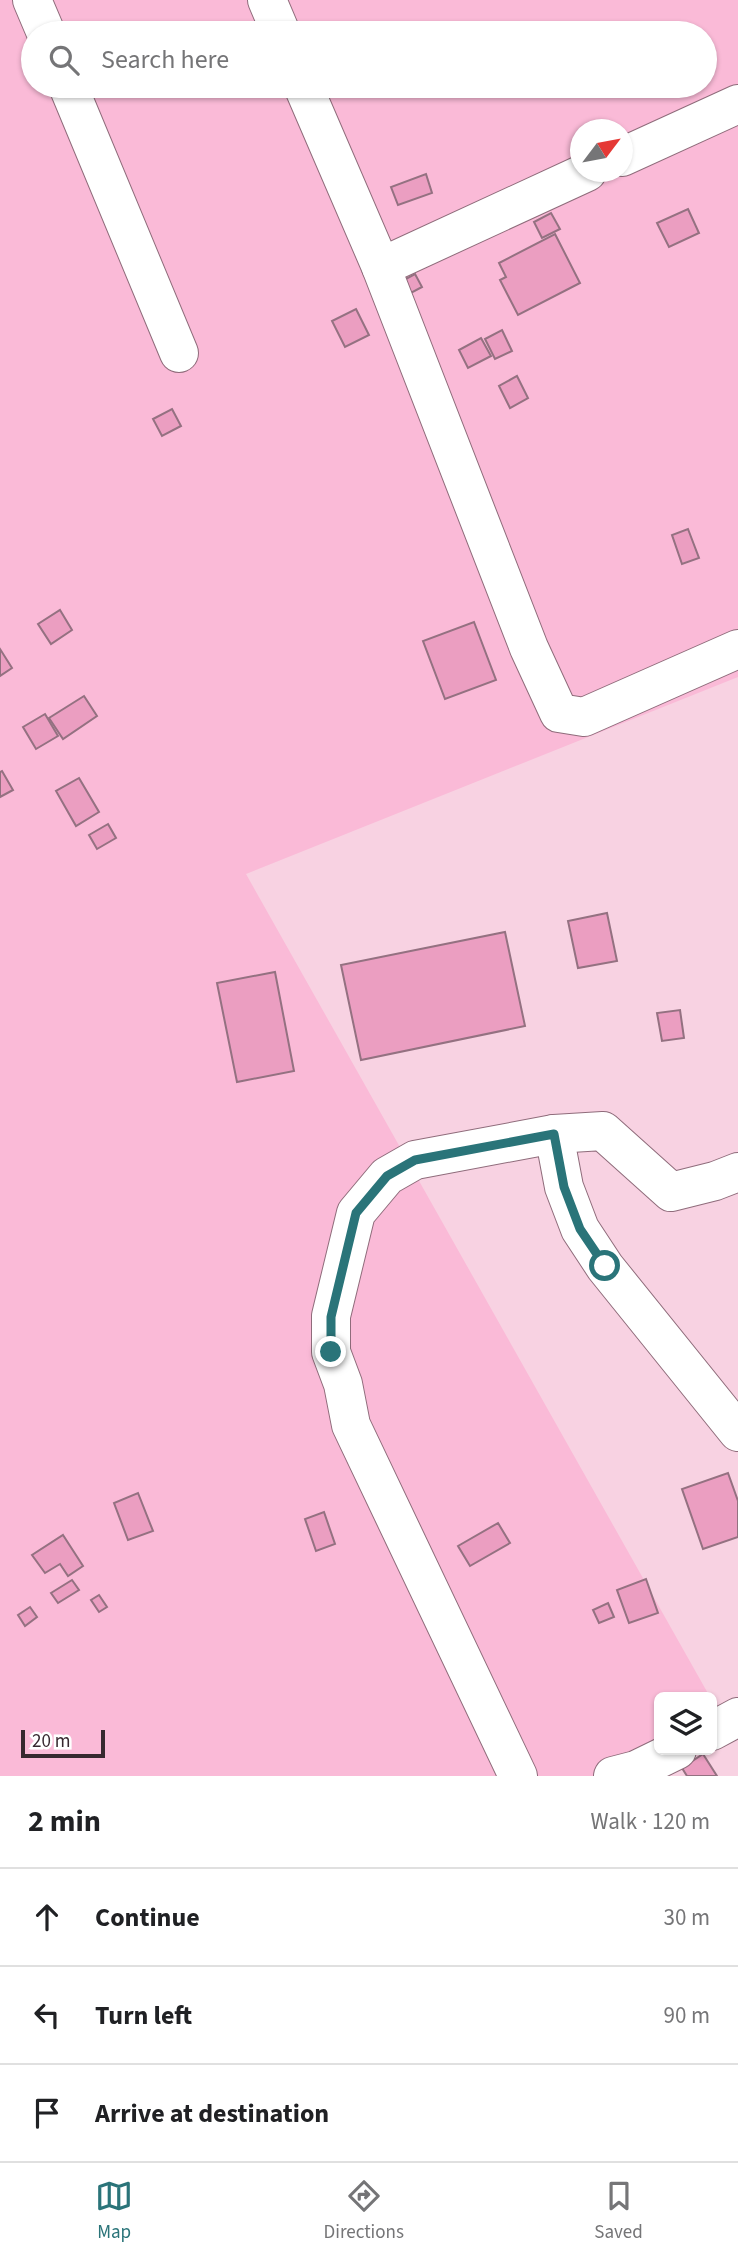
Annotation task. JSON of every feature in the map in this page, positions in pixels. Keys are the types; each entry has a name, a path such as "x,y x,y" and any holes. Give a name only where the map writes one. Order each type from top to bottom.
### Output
{"street":[{"path":"32,0 41,21"},
{"path":"267,0 276,21"},
{"path":"73,98 179,353"},
{"path":"308,98 381,267 529,648 559,713 584,717 738,649"},
{"path":"633,152 738,104"},
{"path":"381,267 570,180"},
{"path":"518,1776 351,1425 343,1384 331,1352 331,1317 356,1213 387,1176 415,1160 554,1134 603,1131 671,1192 715,1181 738,1171"},
{"path":"554,1134 564,1187 580,1229 605,1266 738,1432"},
{"path":"717,1728 738,1717"},
{"path":"613,1776 636,1770 667,1755"}],"shaded area":[{"path":"0,0 738,0 738,677 246,874 707,1692 654,1692 655,1755 637,1776 0,1776"}],"building":[{"path":"426,174 432,193 398,205 391,187"},
{"path":"688,209 699,233 669,247 657,223"},
{"path":"551,213 560,229 542,238 534,222"},
{"path":"555,234 580,283 518,315 500,280 506,277 499,263"},
{"path":"415,274 422,287 409,294 402,281"},
{"path":"356,309 369,335 345,347 332,321"},
{"path":"502,330 512,351 495,359 485,339"},
{"path":"481,338 491,356 468,368 459,350"},
{"path":"517,376 528,398 510,408 499,386"},
{"path":"172,409 181,426 162,436 153,419"},
{"path":"688,529 699,558 682,564 672,535"},
{"path":"60,610 72,630 51,644 38,624"},
{"path":"474,622 496,680 445,699 423,641"},
{"path":"0,649 12,668 0,676"},
{"path":"84,696 97,716 63,739 49,718"},
{"path":"45,714 58,736 36,749 23,727"},
{"path":"2,771 13,790 0,797 0,772"},
{"path":"79,778 99,812 76,826 56,791"},
{"path":"108,824 116,838 97,849 89,835"},
{"path":"607,913 617,961 578,968 568,921"},
{"path":"505,932 525,1026 361,1060 341,965"},
{"path":"275,972 294,1071 237,1082 217,983"},
{"path":"680,1010 684,1038 662,1041 657,1013"},
{"path":"728,1473 738,1501 738,1537 703,1549 682,1489"},
{"path":"138,1493 153,1531 128,1540 114,1503"},
{"path":"324,1512 335,1544 316,1551 305,1519"},
{"path":"498,1523 510,1543 470,1566 458,1546"},
{"path":"63,1535 83,1566 68,1576 60,1564 45,1573 32,1555"},
{"path":"646,1579 658,1613 629,1623 617,1590"},
{"path":"72,1580 79,1590 58,1603 51,1593"},
{"path":"99,1595 107,1607 99,1612 91,1600"},
{"path":"608,1603 614,1617 599,1623 593,1610"},
{"path":"30,1607 37,1617 25,1626 18,1615"},
{"path":"704,1755 717,1776 687,1776 682,1768"}],"route":[{"path":"331,1352 331,1317 356,1213 387,1176 415,1160 554,1134 564,1187 580,1229 605,1266"}]}
